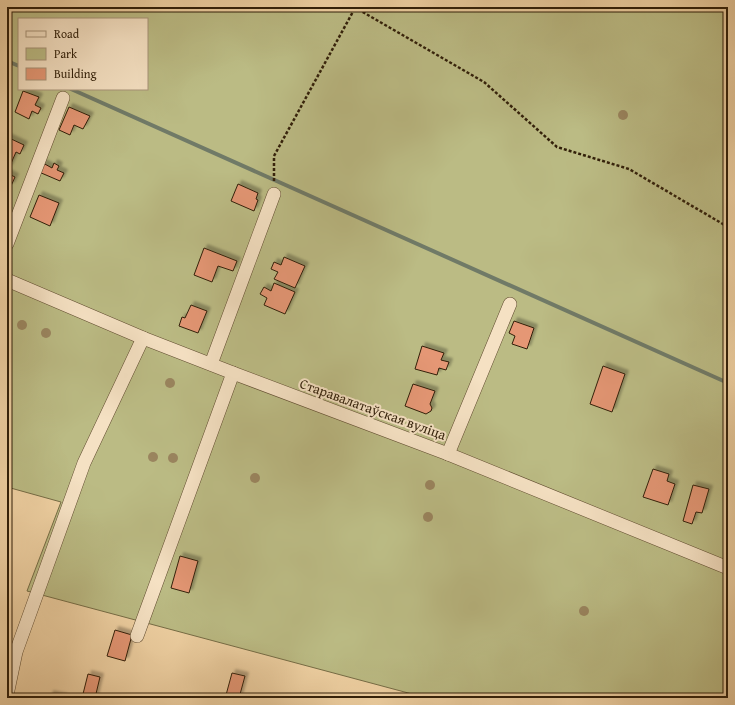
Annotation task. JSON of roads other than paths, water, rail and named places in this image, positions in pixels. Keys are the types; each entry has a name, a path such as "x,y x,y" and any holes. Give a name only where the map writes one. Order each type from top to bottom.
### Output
{"street":[{"path":"7,244 63,98"},
{"path":"210,364 274,194"},
{"name":"Старавалатаўская вуліца","path":"7,280 143,338 233,374 448,454 728,568"},
{"path":"448,454 510,304"},
{"path":"7,695 16,652 84,463 143,338"},
{"path":"137,636 233,374"}],"waterway":[{"path":"7,61 18,66"},
{"path":"73,90 728,383"}]}
